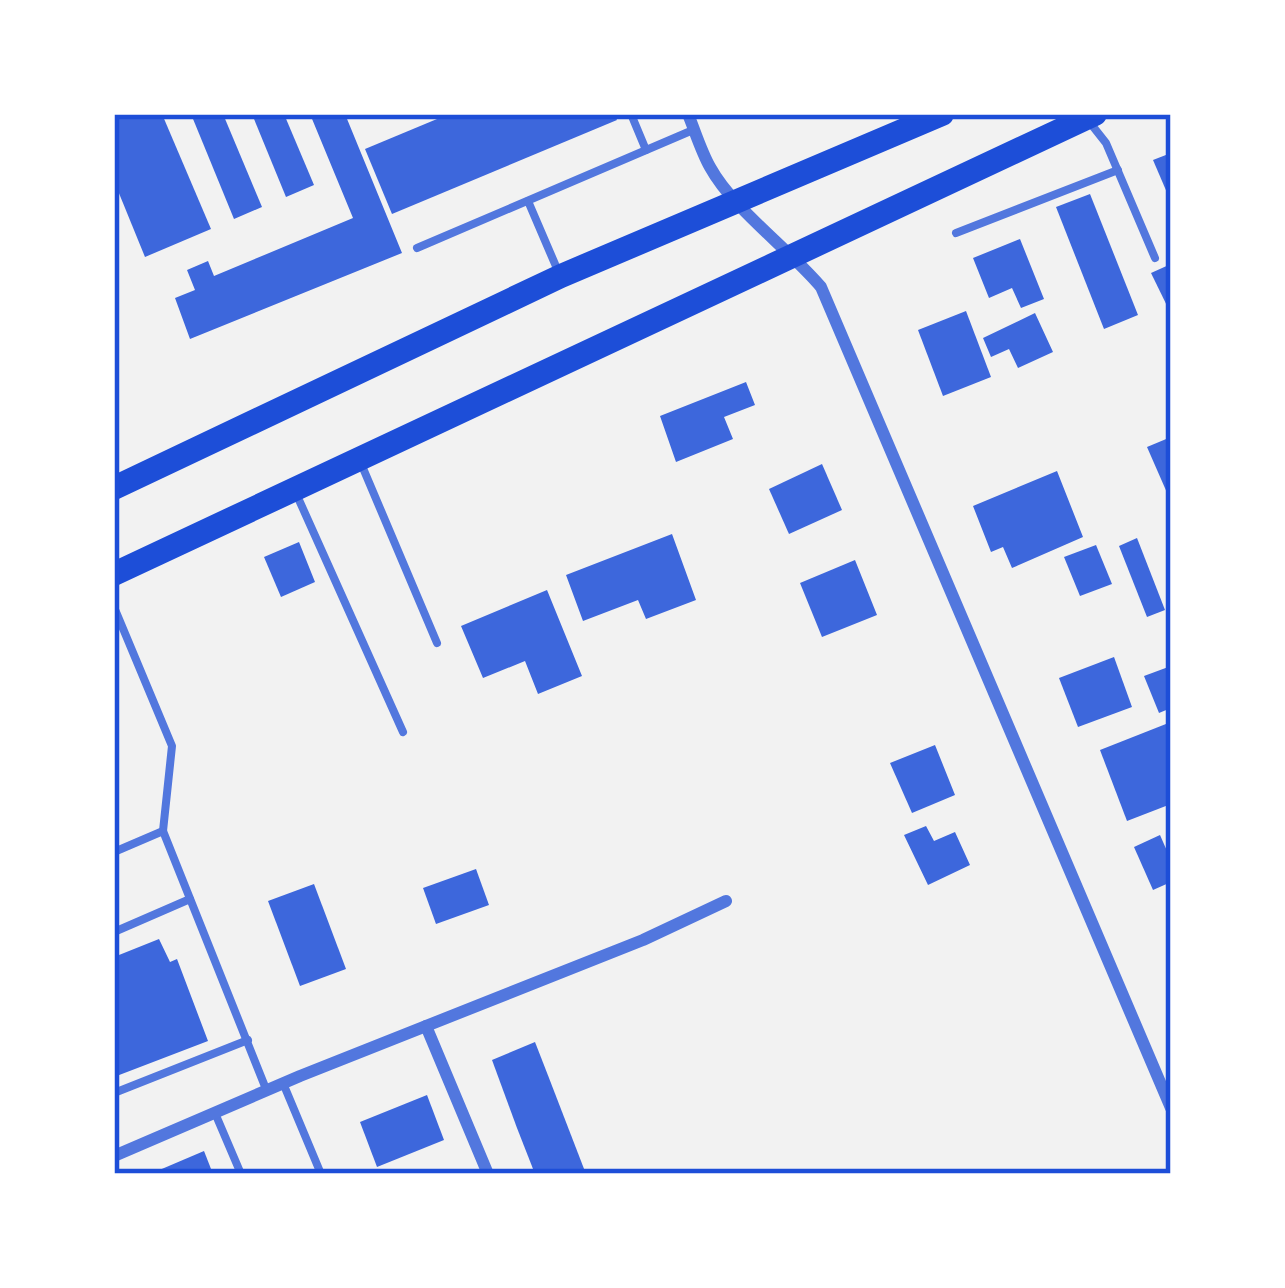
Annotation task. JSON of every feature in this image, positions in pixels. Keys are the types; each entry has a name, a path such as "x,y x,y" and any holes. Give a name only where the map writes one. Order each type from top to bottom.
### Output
{"main road":[{"path":"114,488 561,276 942,114"},
{"path":"114,574 1088,115"}],"street":[{"path":"688,114 710,168 821,287 1171,1108"},
{"path":"114,1156 283,1083 643,940 726,901"},
{"path":"426,1026 488,1174"}],"lane":[{"path":"631,114 646,150"},
{"path":"1088,115 1106,143 1155,258"},
{"path":"417,248 694,129"},
{"path":"956,233 1118,170"},
{"path":"527,201 561,276"},
{"path":"359,459 437,644"},
{"path":"294,490 403,732"},
{"path":"114,607 172,746 163,831 267,1090"},
{"path":"114,852 163,831"},
{"path":"114,932 190,898"},
{"path":"114,1093 248,1040"},
{"path":"283,1083 321,1174"},
{"path":"215,1113 241,1174"}],"building":[{"path":"114,114 162,114 211,229 145,257 114,181"},
{"path":"191,114 223,114 262,207 234,219"},
{"path":"252,114 284,114 314,185 286,197"},
{"path":"310,114 345,114 402,253 190,339 175,298 195,290 187,270 208,261 214,276 353,218"},
{"path":"449,114 614,114 617,120 392,214 365,149"},
{"path":"1171,153 1171,202 1153,160"},
{"path":"1090,194 1138,315 1104,329 1056,207"},
{"path":"1020,239 1044,299 1021,308 1012,288 989,298 973,258"},
{"path":"1171,264 1171,314 1151,273"},
{"path":"966,311 991,377 943,396 918,330"},
{"path":"1035,313 1053,352 1018,368 1009,349 991,357 983,338"},
{"path":"746,382 755,405 724,417 733,439 676,462 660,416"},
{"path":"1171,437 1171,494 1168,495 1147,447"},
{"path":"822,464 842,510 789,534 769,489"},
{"path":"1057,471 1083,537 1012,568 1003,547 991,552 973,506"},
{"path":"672,534 696,600 646,619 638,600 583,621 566,575"},
{"path":"1137,538 1165,610 1147,617 1119,546"},
{"path":"299,542 315,582 281,597 264,557"},
{"path":"1096,545 1112,584 1080,596 1064,557"},
{"path":"855,560 877,615 822,637 800,583"},
{"path":"547,590 582,676 538,694 525,661 483,678 461,626"},
{"path":"1114,657 1132,707 1078,727 1059,678"},
{"path":"1171,666 1171,708 1159,713 1144,676"},
{"path":"1171,722 1171,804 1127,821 1100,750"},
{"path":"935,745 955,795 912,813 890,763"},
{"path":"926,826 934,841 955,832 970,865 928,885 904,835"},
{"path":"1160,835 1171,860 1171,882 1153,890 1134,847"},
{"path":"476,869 489,905 436,924 423,888"},
{"path":"314,884 346,969 300,986 268,901"},
{"path":"159,939 170,962 177,959 208,1041 114,1077 114,957"},
{"path":"535,1042 586,1174 535,1174 517,1128 492,1060"},
{"path":"427,1095 444,1140 377,1167 360,1122"},
{"path":"204,1151 213,1174 150,1174"}]}
